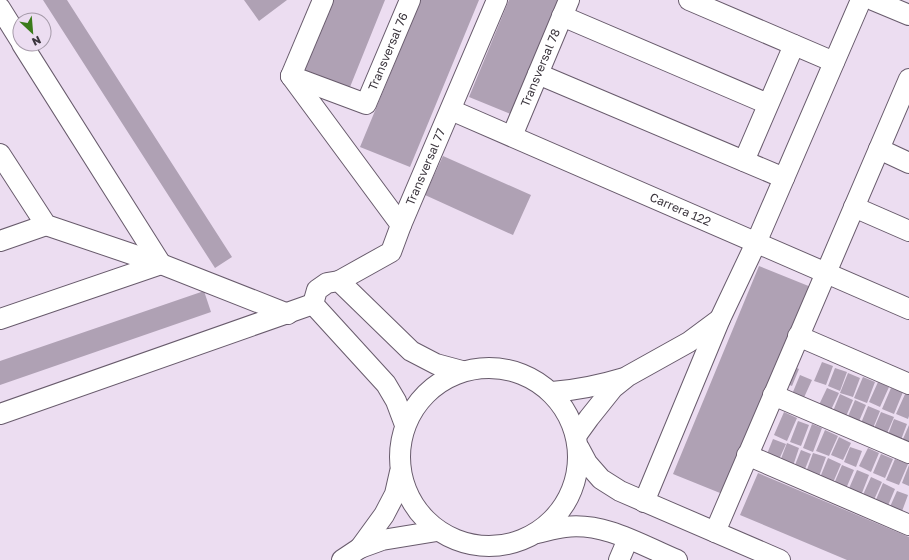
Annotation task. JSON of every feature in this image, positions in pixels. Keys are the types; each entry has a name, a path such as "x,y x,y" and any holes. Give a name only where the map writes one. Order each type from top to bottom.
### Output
{"street":[{"path":"323,0 291,76 401,225"},
{"name":"Transversal 76","path":"291,76 366,104 410,0"},
{"name":"Transversal 77","path":"313,304 317,290 328,283 339,281 391,252 401,225 497,0"},
{"path":"689,0 834,62"},
{"path":"644,502 720,319 756,243 860,0"},
{"path":"873,0 909,16"},
{"path":"0,8 12,27"},
{"path":"566,8 768,104"},
{"name":"Transversal 78","path":"512,136 566,8"},
{"path":"744,161 794,45"},
{"path":"27,52 161,264"},
{"path":"538,74 784,178"},
{"path":"715,532 798,336 907,87"},
{"name":"Carrera 122","path":"451,110 909,309"},
{"path":"879,150 909,163"},
{"path":"0,154 46,225 161,264 288,314"},
{"path":"854,207 909,231"},
{"path":"0,242 46,225"},
{"path":"0,319 161,264"},
{"path":"339,281 411,350 436,364 462,371"},
{"path":"0,414 313,304 386,384 396,401 405,425"},
{"path":"400,472 407,494 411,501 420,515 437,531 464,543 493,546 521,540 536,533 546,526 566,504 577,477 577,442 589,418 613,388 628,376 689,342 720,319"},
{"path":"798,336 909,384"},
{"path":"360,548 384,514 395,494 400,472 399,448 405,425 414,407 428,391 444,379 462,371 494,367 525,374 552,392 571,418 577,442 587,463 601,479 620,491 644,502 780,560"},
{"path":"552,392 572,390 606,383 628,376"},
{"path":"773,395 909,453"},
{"path":"747,455 909,525"},
{"path":"536,533 565,527 591,527 608,530 677,560"},
{"path":"342,560 360,548 382,540 437,531"},
{"path":"619,560 628,539"}],"building":[{"path":"43,0 67,0 232,257 215,268"},
{"path":"244,0 287,0 259,21"},
{"path":"330,0 385,0 348,92 301,73"},
{"path":"421,0 479,0 410,167 360,147"},
{"path":"509,0 561,0 513,115 469,97"},
{"path":"443,156 531,195 513,235 425,195"},
{"path":"759,266 811,287 725,495 673,474"},
{"path":"204,291 211,312 0,385 0,361"},
{"path":"822,362 833,366 826,385 814,381"},
{"path":"790,365 799,369 792,386 783,382"},
{"path":"835,368 847,372 840,391 828,386"},
{"path":"848,373 860,378 853,397 840,393"},
{"path":"800,375 812,380 801,404 790,399"},
{"path":"863,377 875,382 867,403 854,398"},
{"path":"878,382 889,387 880,407 869,402"},
{"path":"827,388 839,393 829,414 817,409"},
{"path":"891,388 903,392 894,414 882,409"},
{"path":"906,392 909,393 908,419 896,414"},
{"path":"840,394 853,400 844,421 831,416"},
{"path":"855,400 866,405 857,426 846,421"},
{"path":"868,406 880,411 871,433 859,428"},
{"path":"784,412 797,418 787,441 774,435"},
{"path":"881,412 894,417 885,438 872,433"},
{"path":"894,419 907,424 899,445 886,440"},
{"path":"798,421 809,425 801,446 790,442"},
{"path":"812,424 822,428 813,452 803,448"},
{"path":"909,425 909,449 900,446"},
{"path":"825,430 838,436 829,456 816,451"},
{"path":"839,437 851,443 843,460 831,455"},
{"path":"773,439 786,444 777,464 765,459"},
{"path":"787,443 799,448 792,469 779,464"},
{"path":"850,447 862,451 856,467 844,462"},
{"path":"868,448 879,453 871,472 859,466"},
{"path":"801,450 811,454 803,474 793,470"},
{"path":"813,453 826,457 818,479 805,475"},
{"path":"881,454 893,459 885,478 873,473"},
{"path":"828,458 841,464 832,485 819,480"},
{"path":"895,459 908,464 899,485 886,480"},
{"path":"842,465 854,470 845,491 833,486"},
{"path":"909,465 909,486 902,483"},
{"path":"857,470 869,475 860,498 847,493"},
{"path":"758,473 909,537 909,560 847,560 740,515"},
{"path":"871,477 882,482 873,502 862,497"},
{"path":"883,483 895,489 887,508 875,502"},
{"path":"897,491 908,495 901,514 889,509"}]}
